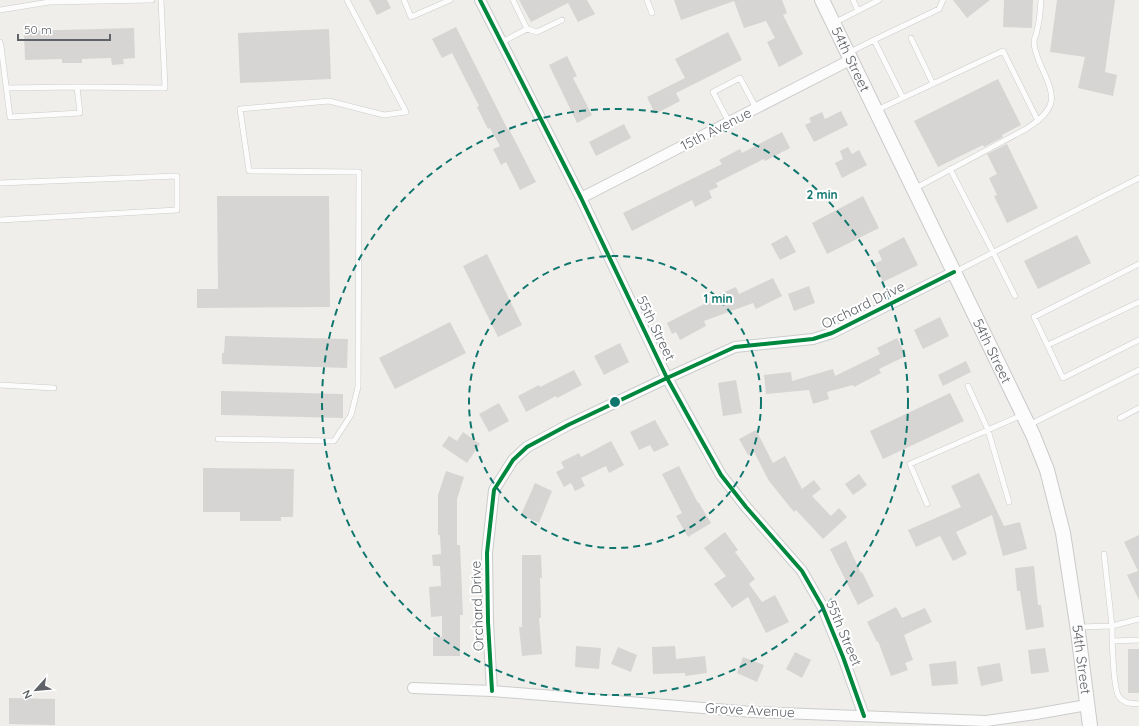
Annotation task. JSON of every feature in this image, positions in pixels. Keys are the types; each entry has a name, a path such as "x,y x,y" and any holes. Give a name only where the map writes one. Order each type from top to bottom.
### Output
{"main road":[{"name":"54th Street","path":"822,0 1025,420 1047,470 1063,533 1090,726"}],"street":[{"name":"55th Street","path":"480,0 581,198 667,378 721,475 746,507 802,571 822,606 843,657 864,716"},
{"name":"15th Avenue","path":"581,198 756,108 849,57"},
{"name":"Orchard Drive","path":"492,691 488,622 487,553 494,490 513,460 527,446 568,425 735,347 813,340 832,334 954,272"},
{"name":"Grove Avenue","path":"413,688 492,691 754,712 986,721 1087,705"}],"lane":[{"path":"0,10 49,2 152,0"},
{"path":"6,88 165,88 161,0"},
{"path":"218,439 334,441 351,415 358,386 359,172 249,171 240,110 329,101 384,115 406,112 347,0"},
{"path":"404,0 411,17 450,0"},
{"path":"513,0 527,29"},
{"path":"647,0 652,14"},
{"path":"853,0 858,11"},
{"path":"833,24 880,0"},
{"path":"849,57 874,40 939,9 943,0"},
{"path":"914,189 1026,129 1038,121 1048,110 1052,99 1049,83 1037,58 1034,42 1038,30 1041,0"},
{"path":"502,42 527,29 537,32 562,20"},
{"path":"911,38 933,84"},
{"path":"874,40 903,98"},
{"path":"0,42 10,117 80,113 78,87"},
{"path":"875,111 1003,51 1038,121"},
{"path":"729,122 713,92 740,78 756,108"},
{"path":"950,169 994,252 1015,296"},
{"path":"0,183 177,176 177,210 0,220"},
{"path":"954,272 1139,178"},
{"path":"1139,264 1034,317 1063,378 1139,340"},
{"path":"1048,346 1139,302"},
{"path":"927,504 910,464 988,430 1025,420 1139,370"},
{"path":"0,385 54,388"},
{"path":"968,386 988,430 1009,502"},
{"path":"1120,418 1139,408"},
{"path":"1104,554 1112,626 1116,688 1119,697 1126,702 1139,704"},
{"path":"1077,627 1112,626 1139,619"},
{"path":"1113,641 1139,640"}],"building":[{"path":"369,0 387,0 391,8 377,15"},
{"path":"519,0 587,0 595,14 578,22 568,3 531,22"},
{"path":"674,0 782,0 787,13 783,15 803,54 779,67 767,42 775,38 766,21 744,28 734,1 681,20"},
{"path":"953,0 990,0 967,18"},
{"path":"1004,0 1033,0 1032,28 1003,27"},
{"path":"1057,0 1115,0 1105,72 1117,75 1113,96 1078,88 1085,57 1050,52"},
{"path":"456,27 536,182 520,190 506,162 501,165 493,149 500,146 490,128 488,129 477,107 479,106 452,53 442,58 432,39"},
{"path":"134,28 135,58 123,59 124,64 112,65 111,58 82,59 82,63 62,63 62,59 25,60 24,31"},
{"path":"329,29 331,79 240,83 238,33"},
{"path":"728,32 742,60 676,93 680,101 655,114 647,97 685,78 675,59"},
{"path":"567,56 577,76 573,78 592,115 577,123 549,65"},
{"path":"998,79 1021,125 984,147 983,145 938,167 914,121"},
{"path":"841,111 848,125 814,142 805,125 811,122 809,118 822,112 825,119"},
{"path":"624,124 631,138 596,156 589,142"},
{"path":"782,132 790,148 716,183 718,187 709,191 712,198 695,207 692,200 632,231 623,213 722,164 719,160 740,149 742,153"},
{"path":"1007,144 1038,208 1007,223 994,196 997,195 989,178 997,174 987,154"},
{"path":"848,147 852,154 859,150 867,165 842,178 835,163 843,159 840,151"},
{"path":"217,196 329,196 330,307 197,308 197,289 218,289"},
{"path":"863,196 879,228 827,254 812,223"},
{"path":"787,235 796,252 780,260 771,244"},
{"path":"1077,235 1091,263 1038,289 1024,261"},
{"path":"904,237 918,265 883,282 874,264 882,260 878,251"},
{"path":"487,254 522,325 498,337 463,266"},
{"path":"773,278 782,296 756,309 753,303 704,321 706,326 680,340 676,332 672,334 667,323 710,301 709,298 736,287 739,294"},
{"path":"809,286 815,303 794,311 788,294"},
{"path":"940,317 949,336 923,349 914,330"},
{"path":"450,322 466,353 395,389 379,358"},
{"path":"225,336 348,339 347,368 222,364"},
{"path":"897,338 906,356 879,369 881,373 854,387 853,385 827,392 829,399 813,404 809,390 766,394 764,375 791,372 792,381 833,369 835,376 880,354 877,348"},
{"path":"620,343 629,362 604,375 594,356"},
{"path":"966,361 971,372 943,386 938,375"},
{"path":"574,370 582,385 557,398 556,396 526,412 518,396"},
{"path":"736,380 742,413 723,416 718,383"},
{"path":"221,391 343,394 343,418 221,415"},
{"path":"950,393 964,421 883,459 870,431"},
{"path":"499,403 509,421 489,432 479,414"},
{"path":"655,420 669,445 654,452 650,445 639,450 630,432"},
{"path":"756,430 773,463 785,456 802,489 814,480 821,489 812,496 831,516 839,508 847,517 823,539 796,510 794,512 769,481 754,452 748,455 739,439"},
{"path":"463,432 480,444 467,463 442,446 449,436 457,441"},
{"path":"611,441 624,465 609,473 606,466 581,478 585,486 575,491 571,483 564,487 556,472 564,468 561,462 579,453 581,457"},
{"path":"679,466 698,503 711,523 688,537 676,516 682,513 662,474"},
{"path":"203,468 294,469 293,517 281,517 281,521 240,521 240,512 203,512"},
{"path":"446,471 464,477 457,499 457,545 460,545 463,615 460,615 460,656 433,656 433,637 442,637 442,616 431,617 429,587 441,586 440,566 433,566 432,555 441,554 440,535 438,535 438,495"},
{"path":"979,473 1004,526 1020,522 1027,549 1003,556 992,515 956,532 967,554 953,561 940,536 916,547 908,530 961,507 951,486"},
{"path":"859,474 867,485 853,495 845,484"},
{"path":"535,483 552,491 539,523 521,515"},
{"path":"725,532 738,550 735,552 755,579 749,584 762,602 775,595 789,622 766,633 748,597 732,608 714,584 726,576 704,548"},
{"path":"1139,535 1139,600 1127,575 1138,571 1124,542"},
{"path":"846,541 874,596 858,605 830,549"},
{"path":"522,555 541,555 541,618 539,618 542,654 522,656 519,627 522,627"},
{"path":"1034,566 1038,605 1041,605 1044,627 1026,630 1020,591 1017,591 1015,568"},
{"path":"896,607 902,618 925,608 932,622 904,635 913,660 905,663 908,670 891,676 878,641 877,642 867,622"},
{"path":"576,646 601,648 599,669 575,667"},
{"path":"675,646 676,659 705,656 707,673 685,676 685,673 653,674 652,647"},
{"path":"618,647 637,655 631,672 611,664"},
{"path":"1045,648 1049,672 1031,674 1028,650"},
{"path":"1128,649 1139,649 1139,693 1128,693"},
{"path":"795,652 811,660 802,678 786,669"},
{"path":"743,657 764,665 757,682 737,673"},
{"path":"956,661 958,684 932,686 929,664"},
{"path":"1000,663 1003,681 981,686 977,667"},
{"path":"9,698 55,699 55,725 9,724"}],"cycle path":[{"path":"480,0 581,198 667,378 721,475 746,507 802,571 822,606 843,657 864,716"},
{"path":"492,691 488,622 487,553 494,490 513,460 527,447 568,425 735,347 813,339 832,333 954,272"}]}
